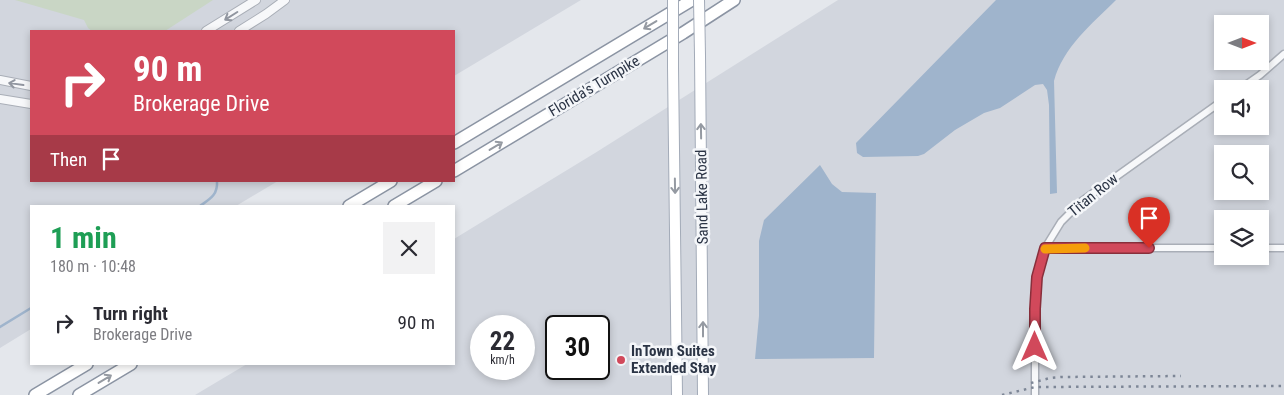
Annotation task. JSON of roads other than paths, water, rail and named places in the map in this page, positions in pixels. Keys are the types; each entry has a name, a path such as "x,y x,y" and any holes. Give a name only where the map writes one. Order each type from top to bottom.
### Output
{"highway":[{"name":"Florida's Turnpike","path":"455,142 692,0"},
{"name":"Florida's Turnpike","path":"455,170 684,33 734,0"},
{"path":"351,205 389,182"},
{"path":"396,205 434,182"},
{"path":"35,395 85,365"},
{"path":"79,395 130,365"}],"main road":[{"name":"Sand Lake Road","path":"673,0 677,395"},
{"name":"Sand Lake Road","path":"699,0 703,395"}],"street":[{"path":"208,30 256,0"},
{"path":"241,30 285,0"},
{"path":"1253,80 1284,54"},
{"path":"0,80 30,86"},
{"path":"0,99 30,104"},
{"name":"Titan Row","path":"1035,395 1037,277 1045,248 1061,222 1082,200 1214,107"},
{"path":"1045,248 1214,248"},
{"path":"1269,248 1284,248"}],"water":[{"path":"996,0 1116,0 1088,27 1071,47 1058,69 1054,81 1057,193 1050,194 1049,105 1047,90 1043,84 1035,85 1000,108 984,113 955,130 924,154 918,156 863,157 857,153 856,143"},
{"path":"820,165 832,184 842,192 876,193 874,358 755,359 759,316 759,241 764,220"}],"waterway":[{"path":"201,205 215,193 217,182"},
{"path":"0,327 30,309"}],"railway":[{"path":"1031,383 1061,377 1181,376"},
{"path":"1002,395 1035,387 1284,386"}],"place":[{"name":"InTown Suites Extended Stay","path":"621,360"}]}
